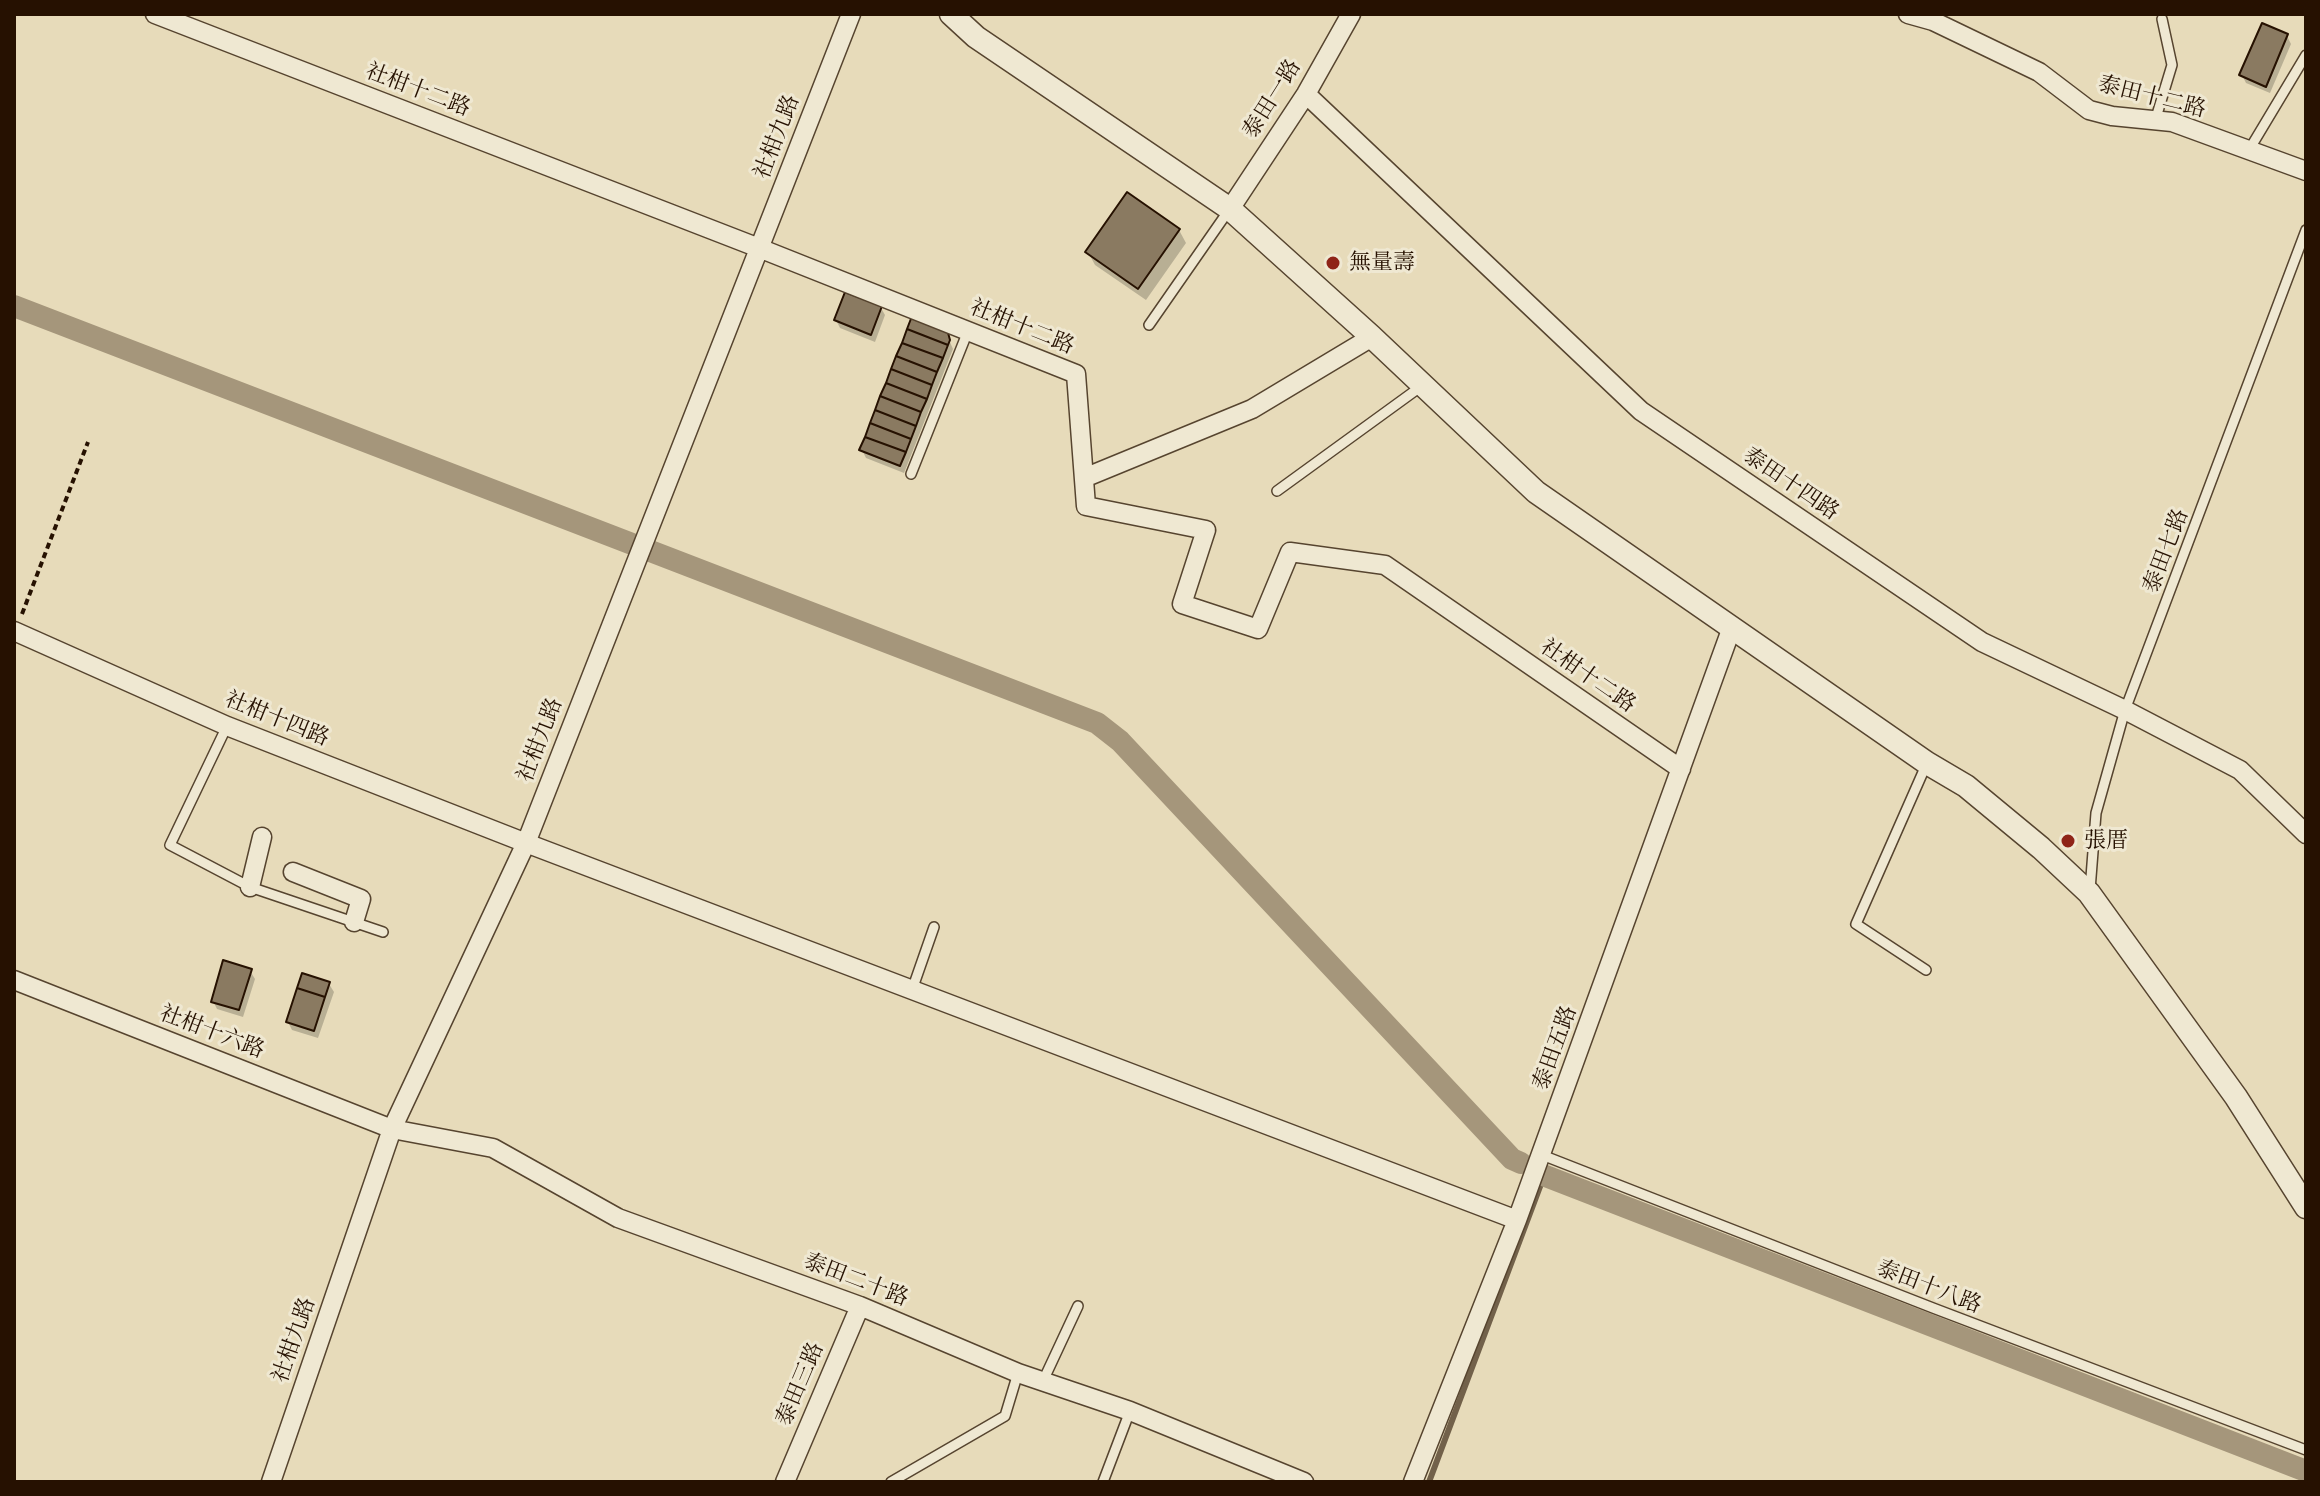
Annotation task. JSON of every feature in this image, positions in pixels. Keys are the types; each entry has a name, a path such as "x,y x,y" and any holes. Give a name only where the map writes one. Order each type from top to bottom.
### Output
{"street":[{"name":"社柑十二路","path":"155,14 1076,374 1086,506 1206,530 1182,604 1258,629 1290,552 1385,565 1681,769"},
{"name":"社柑九路","path":"271,1482 392,1129 526,843 851,14"},
{"path":"951,14 976,37 1230,209 1372,337 1536,492 1927,763 1966,786 2089,893 2236,1097 2306,1207"},
{"name":"泰田一路","path":"1230,209 1306,94 1351,14"},
{"name":"泰田十二路","path":"1908,14 1935,17 2039,72 2089,110 2112,116 2172,122 2306,171"},
{"name":"泰田十四路","path":"1306,94 1641,411 1982,642 2125,710 2240,770 2306,834"},
{"path":"1084,478 1252,409 1372,337"},
{"name":"泰田五路","path":"1413,1482 1542,1155 1732,627"},
{"name":"社柑十四路","path":"14,631 227,726 1517,1220"},
{"path":"250,887 262,837"},
{"path":"293,872 361,899 354,922"},
{"name":"社柑十六路","path":"14,980 392,1129"},
{"name":"泰田二十路","path":"392,1129 493,1148 618,1218 860,1306 1018,1373 1130,1411 1304,1482"},
{"name":"泰田三路","path":"785,1482 860,1306"}],"lane":[{"path":"2155,121 2172,65 2162,19"},
{"path":"2249,150 2306,55"},
{"path":"1149,325 1230,209"},
{"name":"泰田七路","path":"2089,893 2096,813 2125,710 2306,230"},
{"path":"911,474 968,331"},
{"path":"1277,491 1423,385"},
{"path":"227,726 170,845 250,887 383,932"},
{"path":"1926,970 1856,924 1927,763"},
{"path":"912,990 934,927"},
{"name":"泰田十八路","path":"1542,1155 2306,1450"},
{"path":"1043,1381 1078,1306"},
{"path":"891,1482 1005,1416 1018,1373"},
{"path":"1103,1482 1130,1411"}],"path":[{"path":"14,631 88,442"}],"building":[{"path":"2262,23 2288,34 2266,87 2239,75"},
{"path":"1127,192 1180,229 1138,289 1085,252"},
{"path":"845,292 882,306 871,335 834,320"},
{"path":"912,316 947,329 948,345 907,329"},
{"path":"907,329 948,345 943,358 902,343"},
{"path":"902,343 943,358 937,372 896,356"},
{"path":"896,356 937,372 932,385 891,369"},
{"path":"891,369 932,385 927,399 886,383"},
{"path":"886,383 927,399 921,412 880,396"},
{"path":"880,396 921,412 916,426 875,410"},
{"path":"875,410 916,426 911,439 870,423"},
{"path":"870,423 911,439 906,452 865,437"},
{"path":"865,437 906,452 900,466 859,450"},
{"path":"223,960 252,969 239,1010 211,1002"},
{"path":"302,973 330,982 325,997 297,988"},
{"path":"297,988 325,997 314,1031 286,1022"}],"waterway":[{"path":"14,306 1097,723 1120,741 1512,1159 1521,1163"},
{"path":"1543,1175 2306,1471"},
{"path":"1429,1482 1544,1176"}],"place":[{"name":"無量壽","path":"1333,263"},
{"name":"張厝","path":"2068,841"}]}
